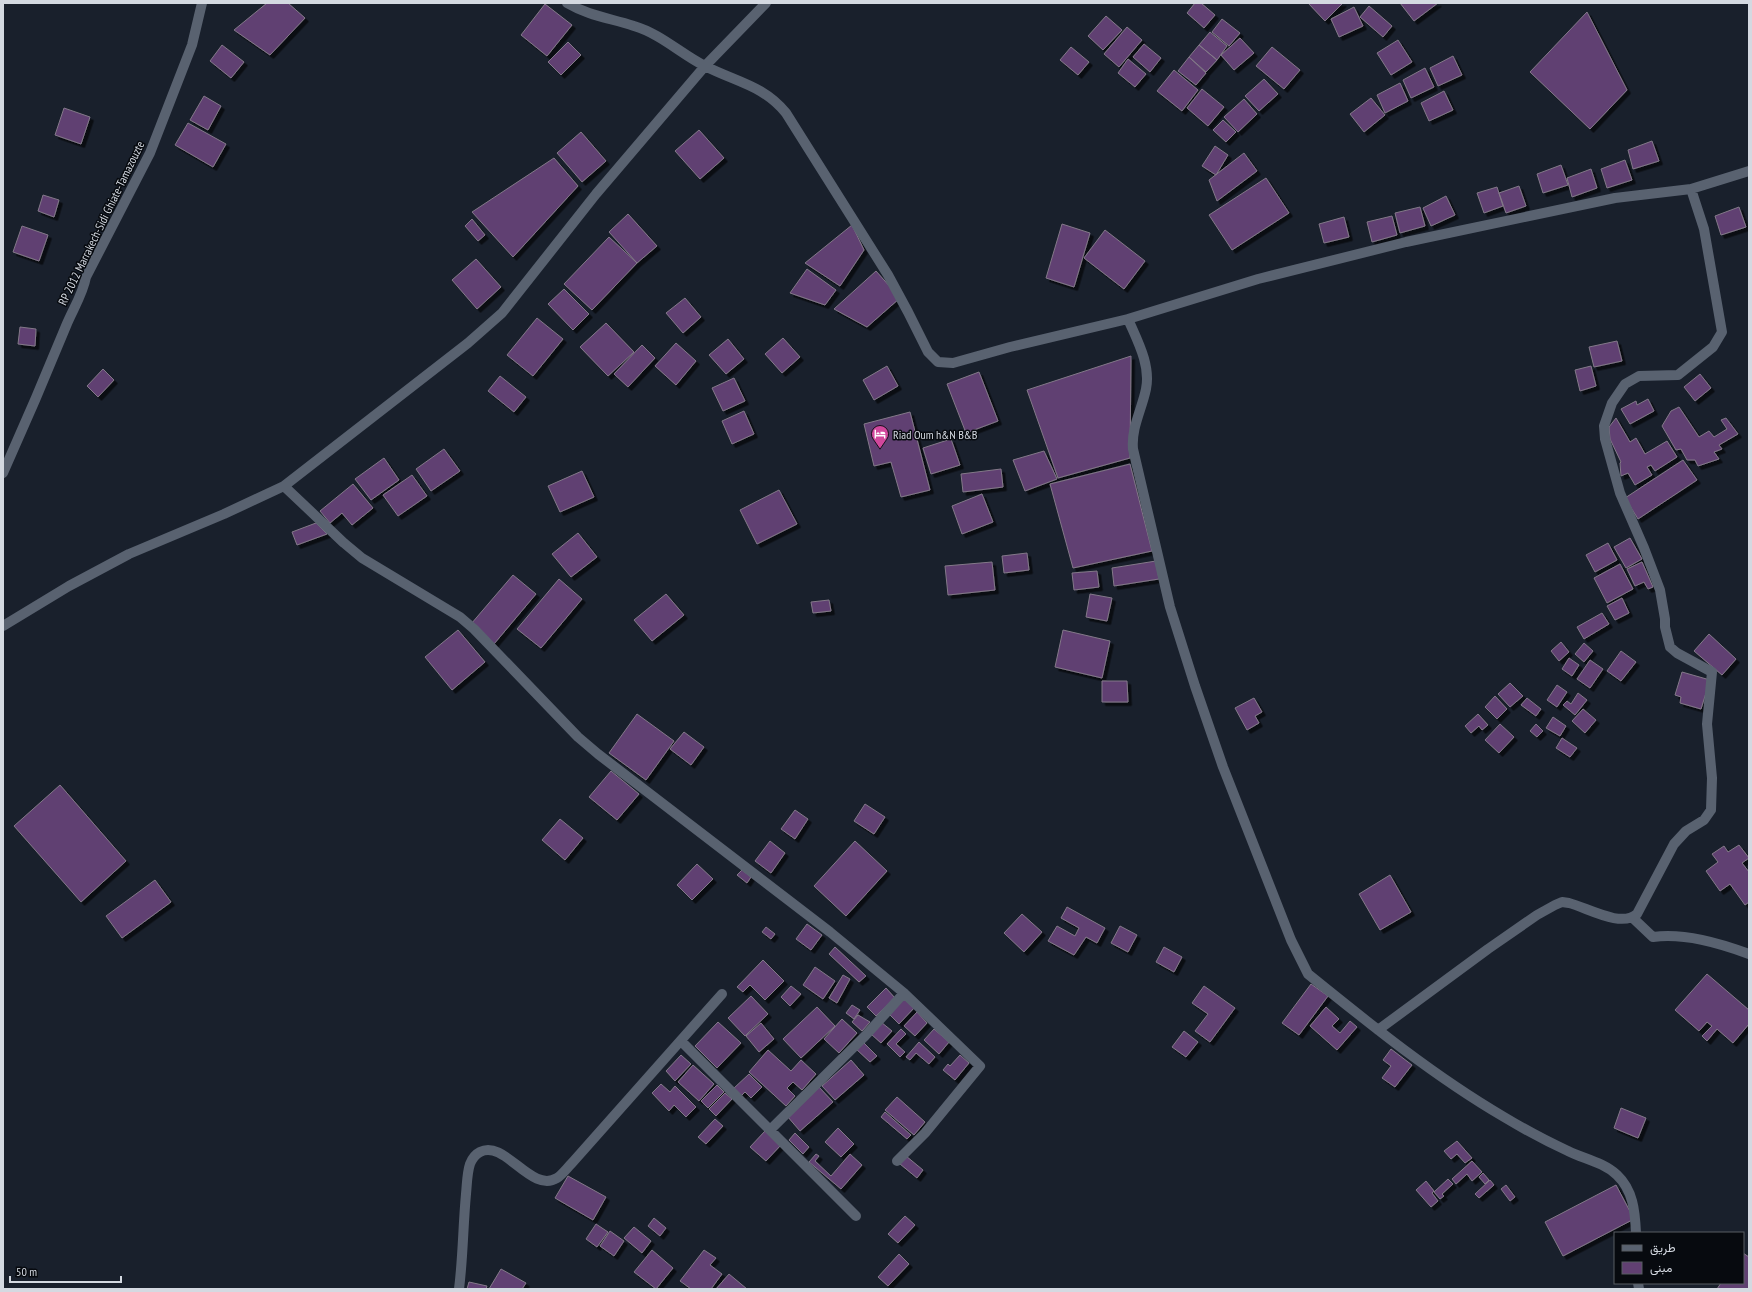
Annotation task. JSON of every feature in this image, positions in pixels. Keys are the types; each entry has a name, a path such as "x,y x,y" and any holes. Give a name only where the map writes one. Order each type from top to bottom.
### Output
{"street":[{"name":"RP 2012 Marrakech-Sidi Ghiate-Tamazouzte","path":"3,473 40,392 71,314 84,288 86,277 150,153 192,45 202,3"},
{"path":"568,3 598,17 634,26 653,33 705,66 764,92 777,101 888,275 928,352 938,362 953,363 1010,347 1128,319 1258,279 1406,242 1615,198 1691,189 1749,171"},
{"path":"3,626 69,586 129,554 224,514 284,486 487,327 515,297 596,194 705,66 766,3"},
{"path":"1378,1030 1488,949 1537,915 1555,905 1562,902 1569,903 1620,919 1633,918 1637,914 1674,844 1686,831 1697,826 1710,810 1712,778 1707,724 1712,672 1677,653 1670,647 1665,627 1660,590 1620,493 1605,439 1604,426 1612,403 1625,384 1639,376 1678,375 1713,347 1722,332 1704,229 1691,189"},
{"path":"1128,319 1144,358 1148,379 1132,441 1135,460 1170,607 1222,767 1291,940 1304,967 1308,974 1419,1062 1503,1116 1568,1152 1591,1160 1615,1174 1622,1180 1632,1199 1636,1232"},
{"path":"284,486 362,558 460,617 489,643 557,715 598,754 830,932 904,993 980,1066 925,1133 896,1161"},
{"path":"1633,918 1653,937 1667,935 1690,938 1723,944 1749,954"},
{"path":"770,1130 865,1036 904,993"},
{"path":"459,1289 462,1228 468,1175 470,1164 476,1155 484,1151 494,1151 539,1180 551,1180 557,1178 722,994"},
{"path":"681,1041 856,1216"}],"building":[{"path":"267,3 288,3 305,18 270,55 234,30"},
{"path":"1195,3 1201,3 1215,15 1204,28 1187,13"},
{"path":"1308,3 1343,3 1325,21"},
{"path":"1400,3 1438,3 1414,21"},
{"path":"545,4 572,25 547,56 521,35"},
{"path":"1369,6 1392,26 1383,37 1360,17"},
{"path":"1354,7 1363,26 1339,37 1331,19"},
{"path":"1587,12 1627,90 1590,129 1530,72"},
{"path":"1106,16 1122,30 1103,50 1088,36"},
{"path":"1222,19 1240,33 1229,46 1212,32"},
{"path":"1127,27 1142,40 1119,67 1104,54"},
{"path":"1210,32 1227,46 1217,60 1199,45"},
{"path":"1240,38 1254,53 1234,70 1221,55"},
{"path":"1398,40 1412,62 1391,75 1377,53"},
{"path":"568,42 581,55 561,75 548,62"},
{"path":"1144,44 1161,58 1150,72 1133,57"},
{"path":"222,45 244,62 231,78 210,61"},
{"path":"1199,45 1217,60 1206,72 1189,57"},
{"path":"1071,47 1089,62 1078,75 1060,60"},
{"path":"1272,47 1300,70 1284,89 1256,66"},
{"path":"1453,56 1462,75 1438,86 1430,68"},
{"path":"1189,57 1206,73 1196,85 1178,71"},
{"path":"1128,59 1146,74 1135,87 1118,73"},
{"path":"1425,68 1434,87 1411,98 1403,80"},
{"path":"1174,70 1198,90 1182,111 1157,91"},
{"path":"1264,79 1278,94 1259,111 1245,96"},
{"path":"1400,83 1408,101 1385,113 1377,95"},
{"path":"1202,89 1224,107 1208,126 1187,108"},
{"path":"1444,91 1453,110 1429,121 1421,103"},
{"path":"204,96 221,106 208,130 190,120"},
{"path":"1371,98 1385,115 1364,132 1350,114"},
{"path":"1244,99 1257,114 1238,132 1224,117"},
{"path":"64,108 90,117 81,144 55,135"},
{"path":"1223,120 1236,132 1226,142 1213,130"},
{"path":"188,123 226,144 213,167 175,145"},
{"path":"699,130 724,158 700,179 675,151"},
{"path":"581,132 606,161 582,182 557,153"},
{"path":"1652,141 1659,161 1633,169 1628,150"},
{"path":"1215,146 1228,155 1216,175 1202,166"},
{"path":"1244,153 1257,171 1217,201 1209,180"},
{"path":"554,158 578,186 513,257 472,212"},
{"path":"1625,160 1632,180 1607,188 1601,169"},
{"path":"1561,165 1568,185 1543,193 1537,174"},
{"path":"1591,169 1597,188 1572,197 1567,178"},
{"path":"1266,178 1289,213 1232,250 1209,215"},
{"path":"1519,186 1526,206 1506,213 1499,193"},
{"path":"1497,187 1503,206 1484,213 1477,193"},
{"path":"43,195 59,200 54,217 38,211"},
{"path":"1446,196 1455,215 1431,226 1423,208"},
{"path":"1420,207 1425,226 1400,233 1395,213"},
{"path":"1739,207 1746,227 1721,235 1715,216"},
{"path":"628,214 657,246 637,263 609,232"},
{"path":"1392,216 1397,235 1372,242 1367,222"},
{"path":"1344,217 1349,237 1324,243 1319,224"},
{"path":"472,219 485,235 478,241 465,226"},
{"path":"1062,224 1090,233 1074,287 1046,278"},
{"path":"852,225 864,250 840,286 805,263"},
{"path":"22,226 48,235 39,261 13,252"},
{"path":"1105,230 1145,261 1124,289 1084,258"},
{"path":"609,237 637,263 592,310 564,284"},
{"path":"476,259 501,287 477,309 452,280"},
{"path":"807,269 836,290 825,305 790,293"},
{"path":"876,271 900,298 867,327 834,309"},
{"path":"564,289 589,314 573,330 548,304"},
{"path":"685,298 701,317 683,333 666,313"},
{"path":"537,318 563,339 533,376 507,355"},
{"path":"606,323 634,352 608,376 580,347"},
{"path":"20,327 36,329 35,346 18,344"},
{"path":"783,338 800,357 782,373 765,354"},
{"path":"728,339 744,359 726,374 709,355"},
{"path":"1617,341 1622,361 1594,367 1589,347"},
{"path":"676,343 696,361 676,385 655,366"},
{"path":"642,345 655,358 628,387 614,374"},
{"path":"1131,356 1130,458 1058,478 1027,390"},
{"path":"887,366 898,386 874,400 863,380"},
{"path":"1591,366 1596,386 1580,391 1575,370"},
{"path":"103,369 114,380 98,397 87,386"},
{"path":"979,372 998,421 966,433 947,384"},
{"path":"1700,374 1711,388 1695,401 1684,387"},
{"path":"500,376 526,397 514,412 488,391"},
{"path":"734,378 745,401 723,411 712,388"},
{"path":"1648,399 1654,411 1630,424 1621,409 1636,401 1637,405"},
{"path":"1679,407 1699,437 1709,431 1714,437 1727,429 1721,420 1726,418 1738,434 1719,445 1722,449 1714,452 1719,459 1698,466 1695,460 1687,460 1681,449 1676,450 1662,426 1671,411"},
{"path":"744,411 754,434 732,444 722,421"},
{"path":"910,412 930,490 901,497 891,462 874,466 864,424"},
{"path":"1616,418 1630,442 1636,438 1645,454 1667,441 1677,457 1655,471 1651,465 1647,467 1652,475 1635,485 1628,473 1621,476 1621,462 1610,439 1609,427"},
{"path":"951,439 960,465 931,474 923,448"},
{"path":"444,449 460,471 431,491 416,469"},
{"path":"1044,451 1057,479 1025,491 1013,460"},
{"path":"384,458 399,480 371,500 355,479"},
{"path":"1683,460 1697,480 1638,519 1625,498"},
{"path":"1130,464 1152,551 1073,568 1050,484"},
{"path":"1001,469 1003,487 963,492 961,474"},
{"path":"582,471 594,497 560,512 548,486"},
{"path":"412,475 427,496 398,516 383,495"},
{"path":"353,484 373,508 352,525 342,513 330,523 320,511"},
{"path":"779,490 797,524 757,544 740,510"},
{"path":"982,494 993,522 962,534 952,506"},
{"path":"316,523 327,534 297,545 292,532"},
{"path":"578,533 597,557 571,577 552,554"},
{"path":"1630,538 1642,559 1626,568 1614,547"},
{"path":"1608,543 1617,560 1595,572 1586,555"},
{"path":"1027,553 1029,570 1004,573 1002,556"},
{"path":"1156,561 1159,579 1114,586 1112,568"},
{"path":"992,562 995,590 948,595 945,566"},
{"path":"1642,562 1653,587 1648,589 1644,582 1635,586 1627,569"},
{"path":"1620,564 1633,589 1607,603 1594,578"},
{"path":"1097,571 1099,587 1074,590 1072,573"},
{"path":"513,575 536,594 494,644 471,624"},
{"path":"559,579 582,599 541,648 517,629"},
{"path":"666,594 684,615 652,641 634,620"},
{"path":"1090,594 1112,598 1107,621 1086,617"},
{"path":"1622,598 1629,613 1615,620 1607,606"},
{"path":"829,600 831,611 813,613 811,602"},
{"path":"1602,613 1609,624 1584,639 1577,627"},
{"path":"458,630 485,662 452,690 425,657"},
{"path":"1063,630 1110,641 1102,678 1055,667"},
{"path":"1709,634 1736,659 1722,675 1694,651"},
{"path":"1561,642 1569,652 1559,661 1551,651"},
{"path":"1584,643 1593,651 1584,662 1575,654"},
{"path":"1621,651 1636,662 1621,681 1607,671"},
{"path":"1569,658 1579,665 1572,676 1562,669"},
{"path":"1590,660 1603,669 1590,688 1577,679"},
{"path":"1682,672 1710,680 1701,709 1680,703 1681,697 1675,695"},
{"path":"1102,681 1127,681 1128,702 1102,702"},
{"path":"1510,683 1523,696 1510,707 1498,694"},
{"path":"1557,685 1567,692 1557,707 1547,700"},
{"path":"1578,693 1587,700 1575,715 1563,705 1567,701 1571,704"},
{"path":"1495,696 1507,709 1497,719 1485,707"},
{"path":"1254,698 1262,712 1255,716 1259,723 1247,730 1235,708"},
{"path":"1527,698 1541,709 1536,716 1521,705"},
{"path":"1583,709 1596,720 1585,733 1572,721"},
{"path":"637,714 674,741 646,780 609,753"},
{"path":"1478,714 1488,725 1482,730 1479,726 1471,733 1465,726"},
{"path":"1553,717 1566,726 1560,736 1546,728"},
{"path":"1500,724 1514,737 1499,753 1485,740"},
{"path":"1536,724 1543,731 1537,737 1530,731"},
{"path":"684,732 704,747 691,765 670,749"},
{"path":"1562,738 1577,748 1570,757 1556,748"},
{"path":"611,771 639,794 617,820 589,797"},
{"path":"60,785 126,861 81,902 14,826"},
{"path":"865,804 885,817 874,834 854,821"},
{"path":"795,810 808,819 795,839 781,829"},
{"path":"560,819 583,838 565,860 542,840"},
{"path":"770,841 785,853 771,873 755,861"},
{"path":"855,841 887,871 846,916 814,886"},
{"path":"1739,845 1749,858 1742,863 1749,872 1749,902 1745,905 1730,884 1720,891 1706,871 1718,862 1712,854 1724,846 1728,852"},
{"path":"697,864 713,879 692,900 677,885"},
{"path":"742,870 751,877 747,883 737,875"},
{"path":"1390,875 1411,912 1380,930 1359,894"},
{"path":"155,880 171,902 122,938 106,916"},
{"path":"1067,907 1105,928 1097,943 1086,937 1074,955 1048,941 1057,926 1075,936 1079,928 1061,918"},
{"path":"1022,914 1042,932 1024,952 1004,933"},
{"path":"807,924 822,935 811,950 796,939"},
{"path":"1120,926 1137,935 1128,952 1111,943"},
{"path":"766,927 775,934 771,939 762,932"},
{"path":"835,947 866,976 859,982 829,954"},
{"path":"1164,947 1182,957 1174,972 1156,962"},
{"path":"763,960 784,981 765,1000 750,985 743,992 737,987"},
{"path":"815,967 835,981 823,999 803,985"},
{"path":"1707,974 1749,1010 1749,1024 1733,1043 1717,1029 1707,1041 1702,1036 1712,1026 1707,1022 1699,1031 1675,1010"},
{"path":"843,975 850,979 837,1003 829,998"},
{"path":"1311,984 1328,996 1299,1035 1282,1023"},
{"path":"791,986 801,994 790,1006 781,997"},
{"path":"1204,986 1235,1008 1210,1042 1195,1031 1208,1014 1192,1003"},
{"path":"886,988 895,998 876,1016 867,1007"},
{"path":"751,996 768,1014 745,1036 728,1018"},
{"path":"904,999 914,1008 899,1024 889,1014"},
{"path":"852,1005 860,1010 854,1019 846,1013"},
{"path":"817,1007 835,1026 801,1058 783,1039"},
{"path":"1326,1007 1339,1019 1332,1026 1340,1033 1350,1021 1357,1027 1337,1050 1310,1026"},
{"path":"917,1012 927,1023 915,1036 904,1026"},
{"path":"858,1015 870,1022 862,1031 852,1022"},
{"path":"842,1019 857,1033 839,1053 824,1039"},
{"path":"718,1022 741,1043 717,1068 695,1046"},
{"path":"881,1022 892,1031 881,1043 871,1034"},
{"path":"761,1023 774,1039 759,1052 746,1036"},
{"path":"901,1029 906,1034 896,1044 905,1052 900,1057 887,1044"},
{"path":"934,1029 949,1042 939,1054 924,1040"},
{"path":"1184,1031 1198,1042 1186,1057 1172,1047"},
{"path":"862,1041 877,1056 870,1062 855,1048"},
{"path":"919,1042 935,1057 929,1064 916,1053 910,1060 906,1057"},
{"path":"1391,1049 1412,1065 1395,1087 1382,1078 1391,1066 1383,1060"},
{"path":"768,1050 791,1071 801,1060 816,1074 802,1090 793,1082 787,1088 795,1096 786,1106 749,1072"},
{"path":"681,1055 691,1064 675,1081 666,1071"},
{"path":"960,1055 969,1063 955,1080 943,1070 948,1064 950,1066"},
{"path":"851,1060 864,1075 835,1100 822,1086"},
{"path":"693,1065 714,1084 699,1101 678,1082"},
{"path":"749,1074 762,1087 751,1098 745,1092 741,1096 733,1089"},
{"path":"661,1084 670,1092 675,1086 696,1107 686,1117 674,1105 669,1111 652,1093"},
{"path":"717,1085 724,1092 708,1108 701,1101"},
{"path":"819,1087 833,1102 800,1131 787,1116"},
{"path":"725,1093 732,1099 716,1116 709,1109"},
{"path":"897,1097 925,1122 914,1135 885,1110"},
{"path":"1621,1108 1646,1118 1638,1138 1614,1128"},
{"path":"885,1112 911,1135 907,1139 881,1117"},
{"path":"715,1119 723,1126 706,1144 698,1137"},
{"path":"838,1128 854,1144 841,1157 825,1142"},
{"path":"765,1131 780,1146 766,1161 750,1147"},
{"path":"795,1133 809,1147 803,1154 789,1140"},
{"path":"1457,1141 1472,1158 1465,1163 1457,1154 1451,1159 1444,1151"},
{"path":"816,1154 819,1156 815,1161 831,1176 850,1154 862,1165 841,1189 809,1162"},
{"path":"906,1156 923,1170 917,1178 900,1164"},
{"path":"1472,1161 1482,1172 1472,1181 1467,1174 1456,1184 1452,1179"},
{"path":"1483,1173 1489,1180 1485,1184 1479,1177"},
{"path":"568,1176 606,1197 593,1220 555,1198"},
{"path":"1448,1179 1453,1184 1442,1194 1444,1196 1440,1199 1434,1192"},
{"path":"1490,1180 1494,1185 1479,1198 1475,1194"},
{"path":"1426,1181 1434,1191 1432,1193 1438,1201 1431,1207 1416,1190"},
{"path":"1506,1185 1515,1197 1510,1201 1501,1189"},
{"path":"1616,1185 1634,1219 1563,1256 1545,1222"},
{"path":"905,1216 915,1225 898,1243 888,1234"},
{"path":"654,1218 666,1228 660,1236 648,1226"},
{"path":"596,1224 608,1232 597,1247 586,1239"},
{"path":"634,1227 651,1241 642,1253 624,1238"},
{"path":"610,1231 624,1241 614,1256 600,1246"},
{"path":"652,1250 673,1268 656,1289 634,1272"},
{"path":"704,1250 716,1258 710,1265 722,1274 711,1289 691,1289 680,1281"},
{"path":"899,1254 909,1264 888,1286 878,1277"},
{"path":"1744,1254 1749,1257 1749,1289 1717,1289 1720,1284 1744,1284"},
{"path":"501,1269 526,1283 522,1289 489,1289"},
{"path":"729,1274 747,1289 716,1289"},
{"path":"469,1282 487,1286 486,1289 467,1289"}],"place":[{"name":"Riad Oum h&N B&B","path":"880,449"}]}
